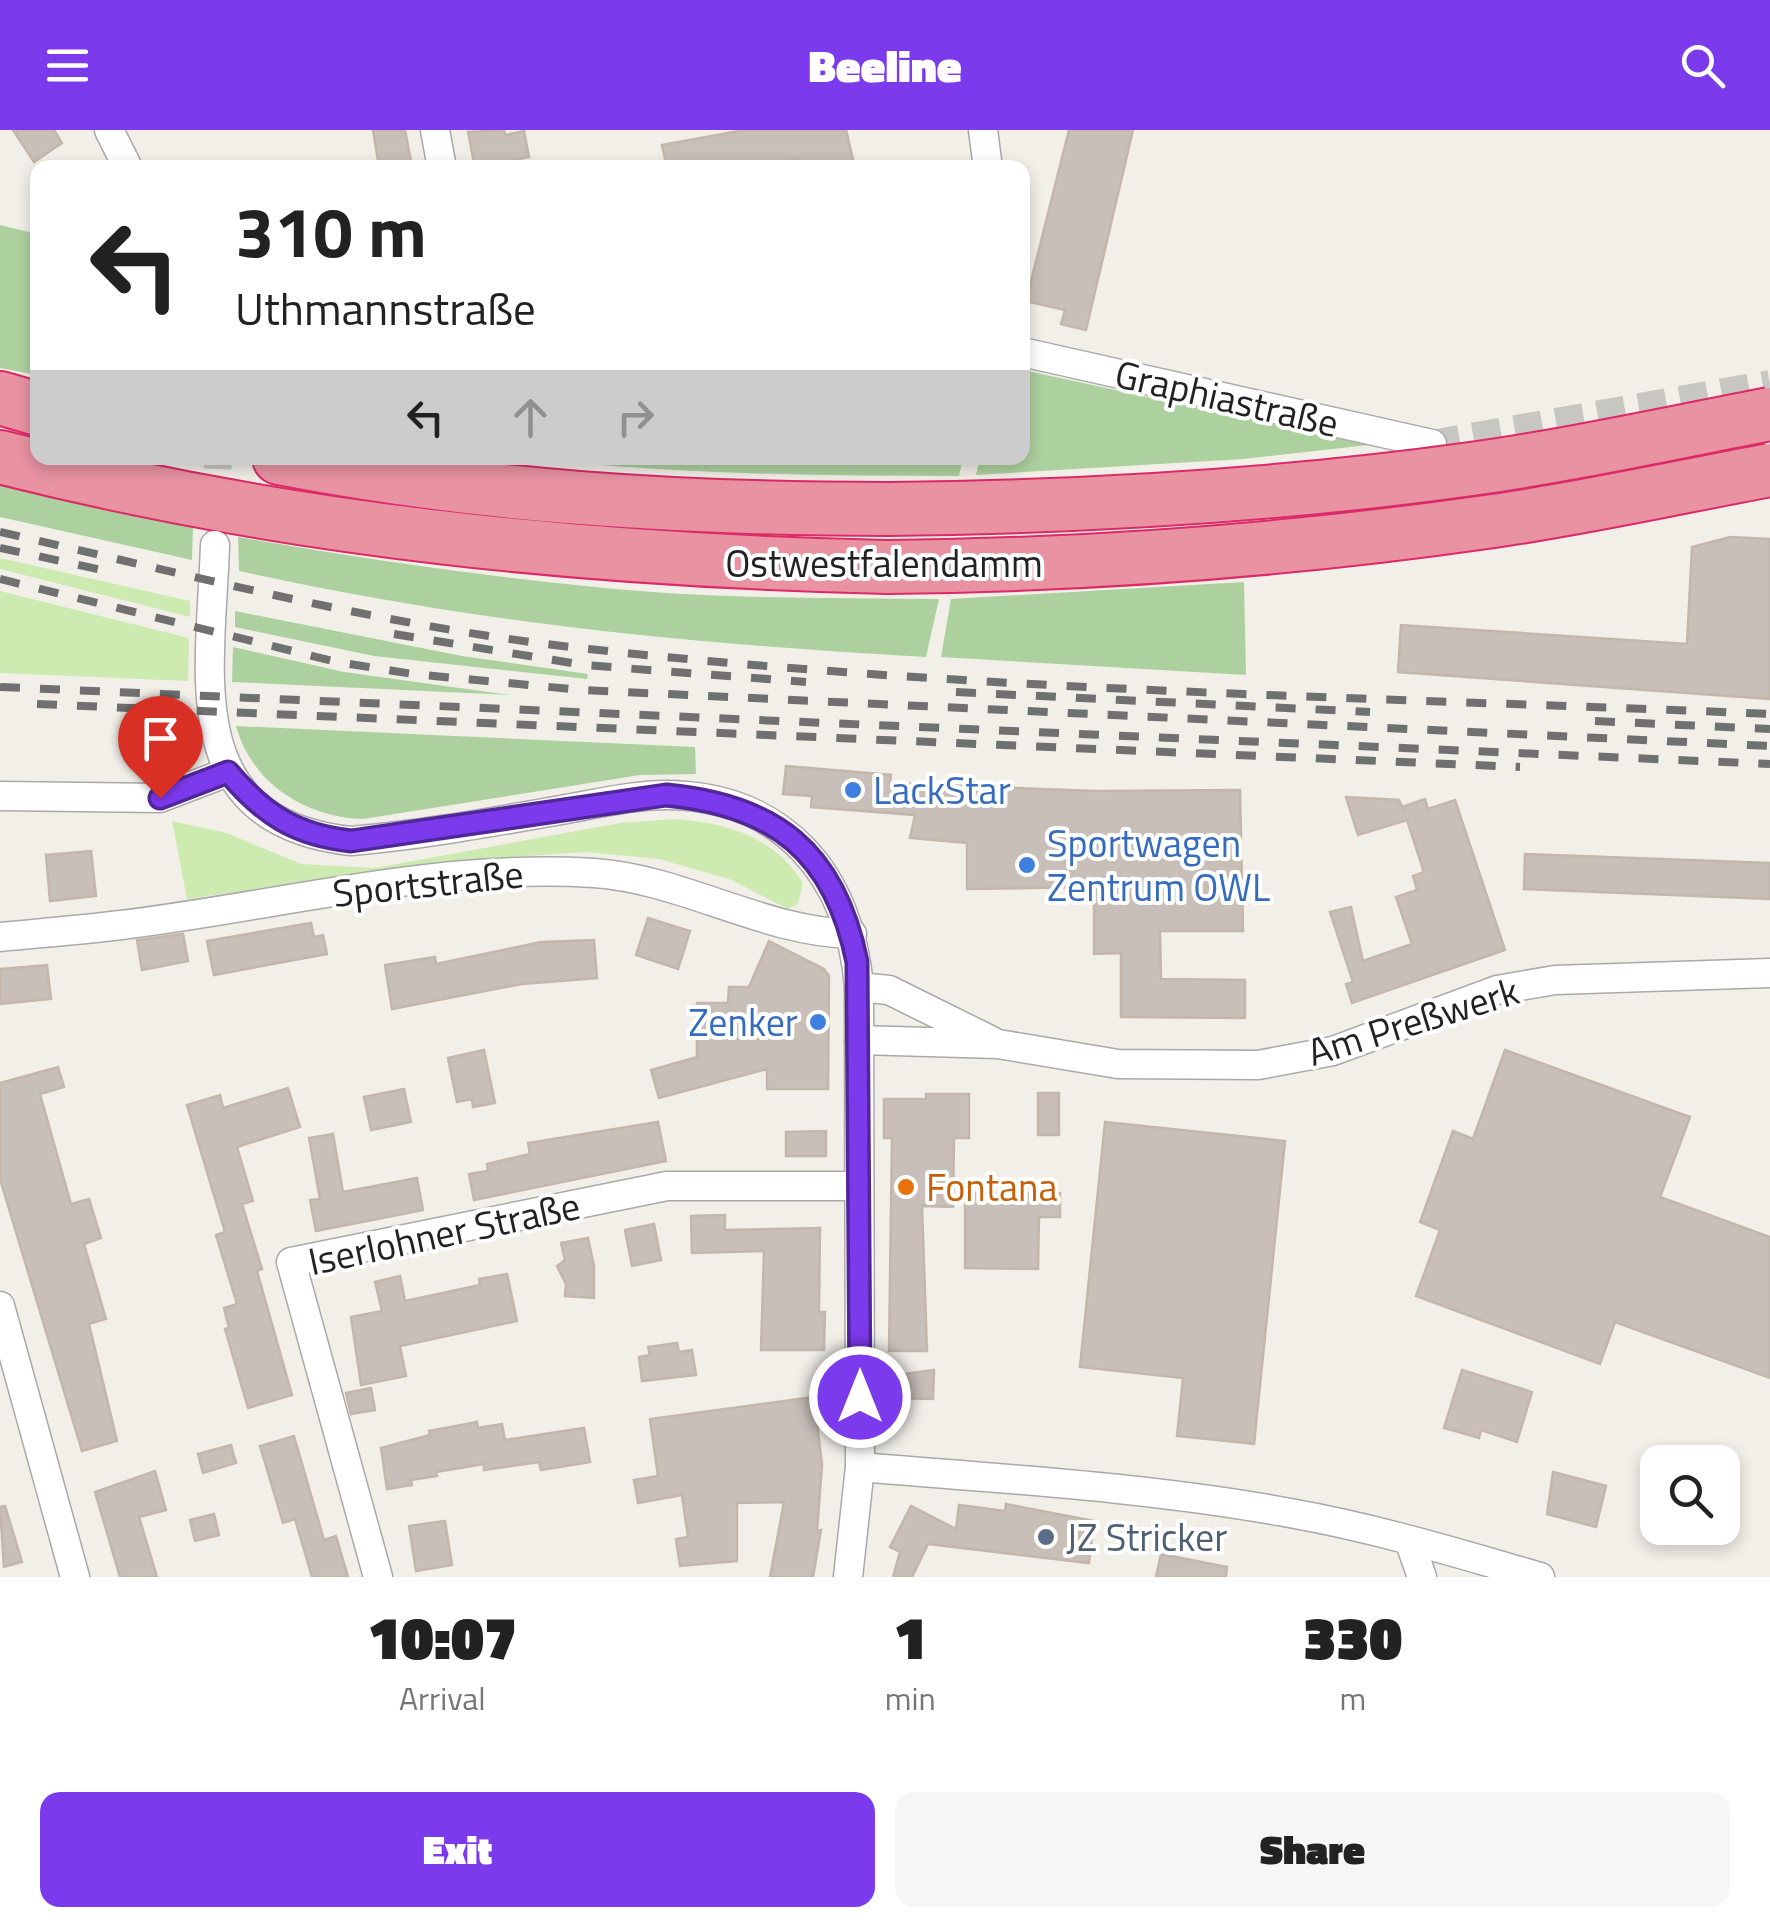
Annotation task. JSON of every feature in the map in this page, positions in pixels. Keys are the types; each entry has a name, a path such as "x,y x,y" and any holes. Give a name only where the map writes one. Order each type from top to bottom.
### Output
{"highway":[{"path":"0,398 30,406"},
{"name":"Ostwestfalendamm","path":"329,465 524,492 697,508 1068,508 1226,497 1473,468 1770,414"},
{"name":"Ostwestfalendamm","path":"0,457 30,464"},
{"name":"Ostwestfalendamm","path":"36,465 211,504 393,533 708,562 887,567 1078,562 1236,552 1495,521 1770,470"}],"street":[{"path":"109,130 124,160"},
{"path":"435,130 441,160"},
{"path":"983,130 987,160"},
{"name":"Graphiastraße","path":"1030,354 1432,444"},
{"path":"214,544 210,702 219,754 228,772 278,822 315,837 351,841 666,795 710,799 754,813 788,833 818,863 838,896 852,934 859,987 860,1467 848,1577"},
{"path":"0,796 160,798 228,772"},
{"name":"Sportstraße","path":"0,937 122,925 426,876 508,871 598,874 668,888 805,931 852,934"},
{"name":"Am Preßwerk","path":"859,1040 998,1044 1118,1064 1258,1065 1333,1052 1497,990 1555,980 1770,973"},
{"name":"Am Preßwerk","path":"859,987 889,990 998,1044"},
{"name":"Iserlohner Straße","path":"378,1577 291,1262 667,1186 858,1186"},
{"path":"0,1306 14,1407 75,1577"},
{"path":"860,1467 1210,1501 1317,1518 1540,1577"},
{"path":"1409,1540 1422,1577"}],"green space":[{"path":"0,225 30,232 30,374 0,368"},
{"path":"1030,372 1369,445 1243,459 976,475 978,465 1030,465"},
{"path":"603,465 961,465 959,476"},
{"path":"0,483 193,527 192,560 0,517"},
{"path":"238,537 372,559 638,591 939,599 926,657 666,638 410,604 239,571"},
{"path":"0,558 190,601 190,617 0,569"},
{"path":"1244,582 1246,675 941,657 951,599"},
{"path":"0,591 189,638 188,681 0,673"},
{"path":"235,611 462,656 588,674 587,679 374,656 235,627"},
{"path":"233,647 344,672 510,695 232,682"},
{"path":"236,726 695,747 696,774 640,775 363,819 342,817 321,812 284,794 255,765"},
{"path":"676,819 714,824 764,844 803,883 798,904 788,909 729,879 659,859 586,852 440,862 187,899 172,821 227,833 301,864 375,868 620,823"}],"building":[{"path":"13,130 54,130 62,143 33,160"},
{"path":"373,130 405,130 411,160 378,160"},
{"path":"504,130 505,135 524,131 529,157 473,160 468,132"},
{"path":"744,130 846,130 853,160 665,160 662,145"},
{"path":"1069,130 1133,130 1086,330 1061,324 1065,310 1030,302 1030,285"},
{"path":"1730,537 1770,539 1770,699 1398,672 1401,625 1687,644 1692,547"},
{"path":"786,766 891,775 890,783 1094,791 1240,790 1243,931 1160,931 1161,979 1245,980 1245,1018 1121,1017 1121,953 1094,954 1094,887 967,889 967,843 910,838 915,815 811,807 812,796 783,794"},
{"path":"1346,797 1399,800 1402,807 1425,799 1428,809 1455,800 1505,950 1352,1003 1346,984 1353,982 1330,912 1351,907 1363,961 1412,944 1396,897 1417,890 1413,876 1424,872 1407,820 1358,835"},
{"path":"91,851 96,896 50,901 46,855"},
{"path":"1525,854 1770,863 1770,899 1524,889"},
{"path":"648,918 690,931 678,969 636,955"},
{"path":"311,923 314,937 323,935 327,954 214,975 207,941"},
{"path":"183,934 188,961 142,970 137,940"},
{"path":"594,940 597,978 522,984 392,1009 385,965 435,957 436,964 541,942"},
{"path":"769,941 824,969 829,976 828,1089 767,1089 767,1069 659,1098 651,1070 697,1057 697,1003 728,1003 729,987 749,987"},
{"path":"47,965 51,999 0,1004 0,969"},
{"path":"484,1050 495,1103 473,1107 472,1099 457,1102 448,1058"},
{"path":"1505,1050 1690,1117 1660,1197 1770,1237 1770,1378 1615,1322 1600,1364 1416,1296 1440,1230 1420,1222 1453,1131 1473,1139"},
{"path":"58,1067 64,1087 40,1094 71,1204 89,1199 101,1238 84,1244 106,1319 89,1324 117,1441 82,1451 0,1179 0,1083"},
{"path":"288,1088 300,1127 237,1147 253,1201 242,1204 292,1395 248,1408 225,1329 229,1328 224,1308 237,1304 216,1235 225,1232 187,1105 220,1095 223,1108"},
{"path":"404,1089 411,1122 371,1130 364,1097"},
{"path":"1038,1093 1059,1093 1059,1135 1038,1135"},
{"path":"926,1094 969,1094 969,1138 954,1138 953,1207 922,1206 927,1351 889,1351 892,1138 884,1138 884,1099 926,1099"},
{"path":"658,1122 666,1161 474,1200 469,1174 488,1171 487,1164 530,1154 528,1143"},
{"path":"1105,1122 1285,1141 1254,1444 1177,1436 1183,1378 1080,1367"},
{"path":"826,1131 826,1156 786,1156 786,1132"},
{"path":"333,1134 343,1192 417,1178 423,1210 316,1231 310,1200 320,1199 309,1138"},
{"path":"965,1193 1060,1193 1060,1217 1039,1217 1038,1269 965,1268"},
{"path":"725,1215 725,1230 820,1228 819,1312 825,1312 824,1350 761,1350 764,1251 692,1253 691,1216"},
{"path":"654,1224 661,1260 632,1266 625,1230"},
{"path":"588,1238 594,1266 594,1298 565,1296 566,1284 557,1266 565,1260 561,1243"},
{"path":"507,1274 517,1321 400,1346 406,1376 361,1385 351,1317 382,1311 375,1282 400,1276 405,1301 480,1285 479,1279"},
{"path":"677,1343 679,1352 692,1350 696,1375 642,1381 639,1357 650,1355 648,1347"},
{"path":"934,1370 933,1399 889,1398 889,1376"},
{"path":"1462,1370 1532,1392 1517,1442 1481,1430 1479,1438 1444,1428"},
{"path":"371,1388 375,1410 351,1414 346,1393"},
{"path":"814,1397 822,1465 817,1531 821,1530 813,1577 770,1577 784,1502 737,1503 737,1561 680,1566 676,1539 688,1537 682,1495 638,1503 634,1480 658,1476 650,1419"},
{"path":"477,1422 478,1428 502,1424 505,1440 584,1428 590,1462 541,1470 539,1462 484,1470 484,1464 436,1472 437,1476 411,1480 412,1485 387,1489 381,1448 430,1435 429,1431"},
{"path":"294,1436 324,1540 336,1536 348,1577 312,1577 295,1519 283,1523 260,1446"},
{"path":"231,1445 236,1463 203,1473 198,1454"},
{"path":"155,1471 166,1510 139,1517 157,1577 120,1577 95,1492"},
{"path":"1553,1472 1606,1486 1596,1527 1547,1514"},
{"path":"1006,1504 1094,1521 1089,1563 928,1544 912,1577 893,1577 900,1552 890,1547 911,1506 956,1529 959,1505 1005,1511"},
{"path":"5,1506 22,1562 4,1567 0,1507"},
{"path":"214,1514 219,1535 195,1541 190,1520"},
{"path":"445,1521 452,1565 416,1571 409,1526"},
{"path":"1161,1554 1227,1567 1226,1577 1156,1577"}],"tunnel":[{"path":"1432,444 1770,384"},
{"path":"216,511 218,465"}],"railway":[{"path":"0,532 367,614 589,649 1031,684 1770,714"},
{"path":"0,548 116,573"},
{"path":"0,579 337,662 413,674 581,690 1770,746"},
{"path":"394,634 584,665 806,682"},
{"path":"0,687 1770,764"},
{"path":"956,692 1370,712"},
{"path":"37,704 1520,767"},
{"path":"1595,721 1770,729"}],"place":[{"name":"LackStar","path":"853,790"},
{"name":"Sportwagen Zentrum OWL","path":"1027,865"},
{"name":"Zenker","path":"818,1022"},
{"name":"Fontana","path":"906,1187"},
{"name":"JZ Stricker","path":"1046,1537"}],"route":[{"path":"160,798 187,791 228,772 250,799 278,822 315,837 351,841 666,795 710,799 754,813 788,833 818,863 838,896 857,962 860,1397"}]}
